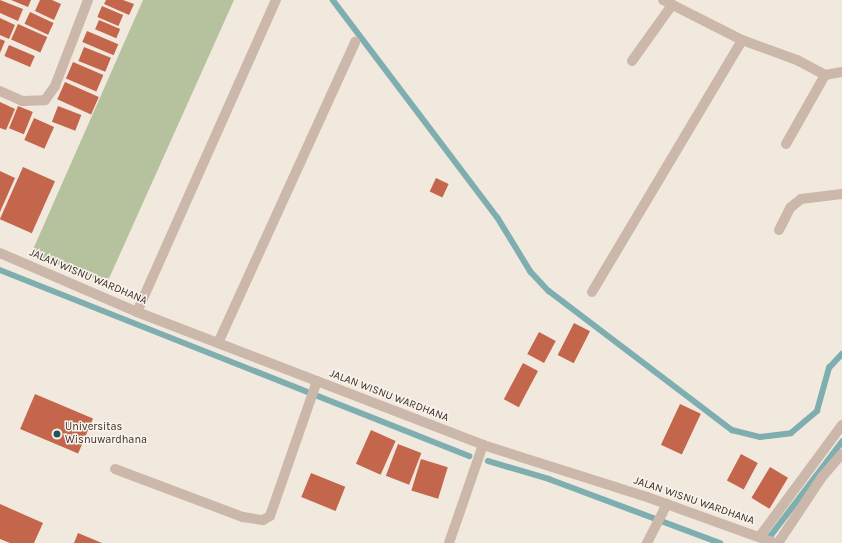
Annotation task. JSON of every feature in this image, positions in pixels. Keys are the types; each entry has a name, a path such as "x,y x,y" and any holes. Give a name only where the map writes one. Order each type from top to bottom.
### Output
{"street":[{"path":"0,91 22,101 45,100 54,86 88,0"},
{"path":"137,312 276,0"},
{"path":"632,61 667,2 742,40 797,60 825,75"},
{"path":"592,292 742,40"},
{"path":"218,343 355,42"},
{"path":"786,144 825,75 841,68"},
{"path":"779,230 790,208 801,200 842,194"},
{"name":"JALAN WISNU WARDHANA","path":"0,253 137,312 218,343 314,390 483,446 667,504 774,543"},
{"path":"115,469 243,516 263,520 270,516 314,390"},
{"path":"760,537 809,469 835,437 842,425"},
{"path":"449,543 483,446"},
{"path":"778,543 821,476 842,454"},
{"path":"809,469 821,476"},
{"path":"647,543 667,504"}],"green space":[{"path":"143,0 234,0 107,283 31,254"}],"building":[{"path":"0,0 23,9 18,21 0,13"},
{"path":"11,0 31,0 28,7"},
{"path":"40,0 52,0 61,4 54,20 35,11"},
{"path":"106,0 123,0 134,4 129,15 104,4"},
{"path":"102,6 123,15 118,26 97,17"},
{"path":"30,12 54,23 48,35 25,24"},
{"path":"0,18 15,25 9,39 0,35"},
{"path":"99,20 120,29 116,38 95,29"},
{"path":"18,24 47,37 40,53 11,40"},
{"path":"87,31 118,44 114,55 82,42"},
{"path":"0,39 5,41 0,53"},
{"path":"9,45 35,56 30,67 4,56"},
{"path":"84,47 111,58 105,72 78,61"},
{"path":"73,62 103,75 96,91 66,79"},
{"path":"65,82 99,97 91,114 57,99"},
{"path":"0,102 15,109 6,130 0,128"},
{"path":"18,106 33,112 24,134 9,128"},
{"path":"58,106 81,115 75,131 52,122"},
{"path":"34,118 54,127 44,149 24,140"},
{"path":"23,167 55,181 32,233 0,219"},
{"path":"0,171 15,178 0,212"},
{"path":"436,178 449,184 442,198 430,192"},
{"path":"574,323 590,331 574,363 558,355"},
{"path":"539,332 556,341 544,363 527,354"},
{"path":"523,363 538,371 519,407 504,399"},
{"path":"35,394 93,419 78,454 20,429"},
{"path":"680,404 701,414 682,455 661,445"},
{"path":"371,430 396,441 381,475 356,464"},
{"path":"398,444 421,453 409,485 386,476"},
{"path":"741,454 758,463 744,489 727,480"},
{"path":"421,459 448,467 438,499 411,491"},
{"path":"770,467 788,478 769,509 751,498"},
{"path":"311,473 345,487 336,511 301,497"},
{"path":"0,504 43,523 34,543 10,543 0,539"},
{"path":"78,533 102,543 74,543"}],"waterway":[{"path":"333,0 498,218 531,272 549,291 732,430 760,437 791,433 817,411 829,368 842,354"},
{"path":"0,270 469,456"},
{"path":"766,542 842,442"},
{"path":"488,461 549,479 720,543"}],"place":[{"name":"Universitas Wisnuwardhana","path":"57,434"}]}
